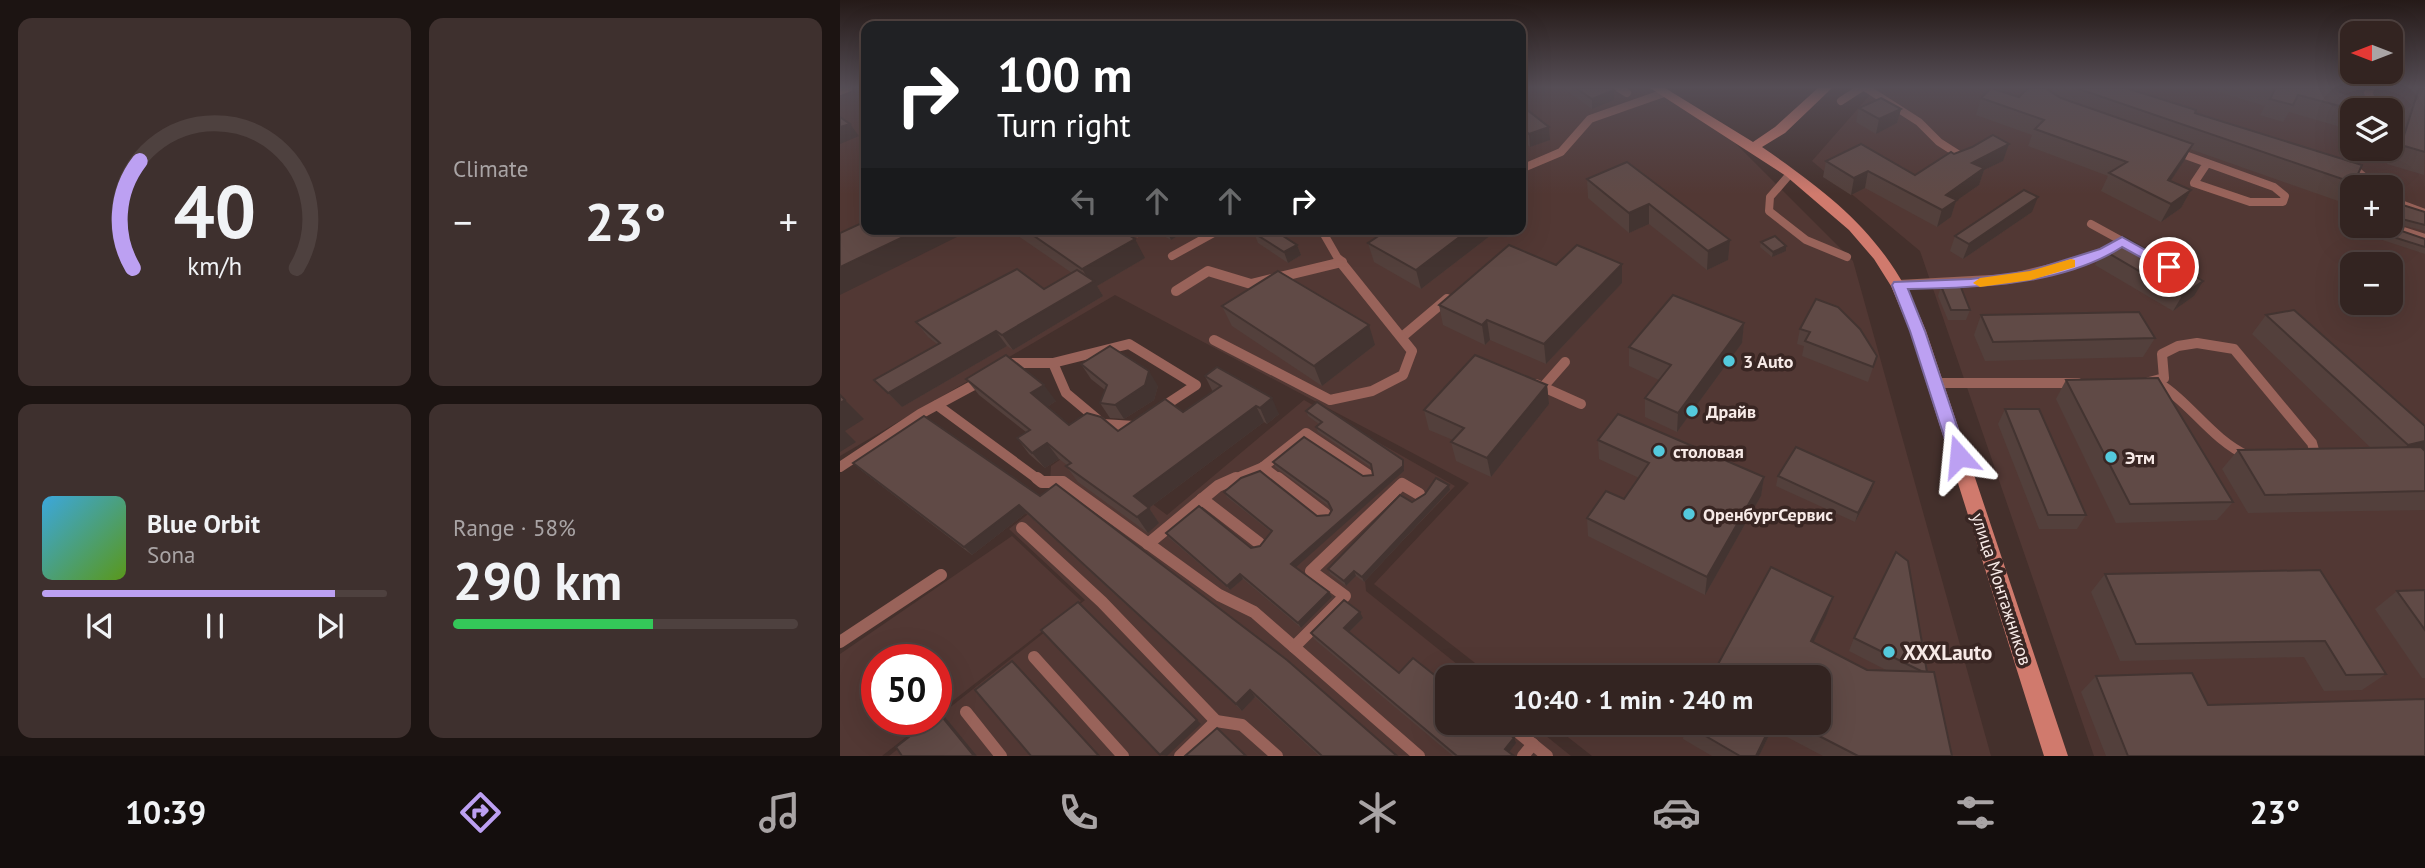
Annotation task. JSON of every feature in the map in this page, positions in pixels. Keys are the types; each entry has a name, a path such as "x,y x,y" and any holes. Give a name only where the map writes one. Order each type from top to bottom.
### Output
{"main road":[{"name":"улица Монтажников","path":"1714,123 1753,147 1837,212 1874,250 1899,285 1935,383 2056,756"},
{"path":"1753,147 1787,123"}],"lane":[{"path":"1526,167 1561,152 1570,145 1578,130 1585,123"},
{"path":"1920,123 1939,142 1964,158"},
{"path":"2170,149 2206,165 2274,187 2285,195 2283,202 2272,205 2234,198 2194,183 2206,165"},
{"path":"2352,161 2350,165 2362,175"},
{"path":"1790,174 1770,197 1769,211 1806,240 1847,257"},
{"path":"2403,205 2425,214"},
{"path":"2091,223 2134,248"},
{"path":"2403,231 2425,238"},
{"path":"1172,256 1210,235"},
{"path":"1214,340 1330,400 1372,391 1403,375 1412,351 1329,246 1324,235"},
{"path":"1899,285 1971,283 2031,276 2105,252 2122,241"},
{"path":"1176,291 1208,271 1251,284 1290,277 1342,262"},
{"path":"1402,337 1452,294"},
{"path":"840,467 937,405 1012,363 1053,363 1129,344 1196,385 1153,413"},
{"path":"2157,382 2164,378 2162,354 2169,348 2220,344 2234,349 2312,443 2314,450 2305,457 2292,459"},
{"path":"1543,387 1565,362"},
{"path":"1053,363 1066,393 1103,424 1132,428 1143,421"},
{"path":"1521,378 1581,404"},
{"path":"2143,382 2157,382 2170,389 2212,436 2232,450 2261,458"},
{"path":"1935,383 2088,383"},
{"path":"937,405 1042,482 1063,482 1219,596 1254,612 1419,756"},
{"path":"1148,544 1218,486 1263,467 1307,433 1369,475"},
{"path":"1263,467 1325,514"},
{"path":"1294,647 1345,596 1311,571 1402,484 1419,494"},
{"path":"1202,499 1259,543"},
{"path":"1022,528 1102,602 1216,721 1242,725 1277,756"},
{"path":"840,642 941,575"},
{"path":"1034,657 1123,756"},
{"path":"966,712 1001,756"},
{"path":"1180,756 1216,721"},
{"path":"1522,735 1547,756"},
{"path":"1523,756 1533,744"}],"shaded area":[{"path":"840,123 861,123 861,235 1526,235 1526,123 1705,123 1732,140 1853,261 1991,756 1592,756 1565,735 1831,735 1831,665 1478,665 1374,584 1469,483 1115,295 840,456"},
{"path":"1845,123 2340,123 2340,161 2403,161 2403,123 2425,123 2425,756 2094,756 1920,251 1812,161"},
{"path":"1304,400 1455,486 1365,580 1366,591 1458,665 1435,665 1435,735 1545,735 1571,756 889,756 915,735 952,735 952,706 1085,600 1009,529 1049,498 1051,466 1077,448 1167,515"},
{"path":"1012,536 1081,601 952,702 952,644 861,644 861,735 909,735 882,756 840,756 840,654"}],"building":[{"path":"1526,123 1544,123 1549,127 1529,134 1526,131"},
{"path":"2041,123 2134,123 2193,144 2168,180 2191,190 2171,204 2109,173 2127,162 2035,129"},
{"path":"2179,123 2228,123 2340,158 2340,161 2362,165 2358,175 2340,175 2340,178"},
{"path":"2408,123 2425,123 2425,152 2403,146"},
{"path":"1993,135 2009,144 1972,163 1984,168 1946,195 1957,200 1942,210 1868,171 1854,178 1826,161 1861,144 1915,175 1951,152 1954,154 1972,147"},
{"path":"1627,162 1730,240 1708,251 1649,204 1629,213 1587,179"},
{"path":"2024,190 2038,197 1969,244 1955,236"},
{"path":"2403,205 2425,212 2425,225 2403,219"},
{"path":"861,223 861,235 907,235 840,267 840,233"},
{"path":"2403,231 2425,239 2425,247 2396,238 2403,238"},
{"path":"1033,235 1129,235 1135,239 1082,269"},
{"path":"1257,235 1281,235 1297,245 1284,252"},
{"path":"1380,235 1462,235 1416,270 1368,243"},
{"path":"1775,236 1786,246 1773,252 1761,242"},
{"path":"2124,237 2203,281 2182,296 2103,250"},
{"path":"1509,245 1556,265 1577,245 1622,264 1544,344 1487,320 1482,325 1439,305"},
{"path":"1017,269 1044,289 1077,270 1094,281 1002,335 996,331 888,393 874,380 940,343 916,322"},
{"path":"1278,271 1369,325 1314,366 1222,306"},
{"path":"1960,285 1970,310 1951,310 1941,286"},
{"path":"1673,295 1744,323 1678,413 1645,398 1671,365 1629,347"},
{"path":"1816,299 1838,307 1860,329 1877,356 1873,367 1805,341 1810,332 1800,329"},
{"path":"2294,310 2425,426 2425,441 2408,445 2266,315"},
{"path":"2139,312 2155,338 1993,342 1981,315"},
{"path":"1110,346 1149,371 1145,385 1115,405 1100,403 1107,385 1081,364"},
{"path":"1006,355 1044,385 1031,393 1069,425 1087,413 1101,417 1118,431 1165,399 1183,412 1221,386 1205,376 1217,367 1272,398 1260,408 1256,406 1134,496 1149,508 1137,517 1066,466 1071,463 1047,443 1032,453 1017,438 1030,430 966,379"},
{"path":"1475,355 1547,385 1487,458 1451,442 1464,428 1424,410"},
{"path":"2158,378 2233,502 2130,504 2066,380"},
{"path":"1317,402 1403,460 1403,466 1291,564 1329,592 1298,623 1240,574 1227,586 1166,533 1199,506 1251,548 1260,546 1272,531 1224,492 1241,478 1260,471 1317,516 1329,515 1332,510 1328,502 1273,462 1304,437 1363,476 1373,475 1371,464 1316,427 1322,422 1306,411"},
{"path":"2005,409 2039,409 2086,515 2048,515"},
{"name":"ОренбургСервис","path":"1618,414 1764,477 1707,577 1587,518 1606,491 1624,499 1649,463 1598,440"},
{"path":"924,416 1040,496 1056,484 1287,660 1397,756 1322,756 1250,690 1236,704 1019,505 964,547 853,463"},
{"path":"1796,447 1874,482 1858,513 1778,476"},
{"path":"2421,447 2425,451 2425,491 2265,495 2238,450"},
{"path":"1436,478 1449,485 1362,577 1354,571 1344,581 1328,569 1400,495 1412,502 1425,494"},
{"path":"1896,552 1908,561 1927,672 1854,638"},
{"path":"1771,567 1833,597 1811,641 1867,670 1934,672 1952,756 1858,756 1817,735 1831,735 1831,665 1718,665"},
{"path":"2320,570 2386,674 2346,675 2325,641 2136,644 2105,574"},
{"path":"2425,590 2425,630 2397,591"},
{"path":"1344,600 1360,612 1344,628 1399,673 1413,658 1435,675 1435,735 1510,735 1514,738 1505,749 1514,756 1457,756 1311,633"},
{"path":"1078,602 1197,720 1160,755 1041,630"},
{"path":"1012,661 1099,756 1031,756 975,690"},
{"path":"2192,673 2208,705 2425,699 2425,756 2128,756 2096,676"},
{"path":"1217,728 1246,756 1185,756"},
{"path":"952,729 974,756 902,756 896,747 911,735 952,735"},
{"path":"1704,735 1766,735 1756,756 1740,756"}],"slow traffic":[{"path":"1980,283 2031,276 2071,264"}],"place":[{"name":"3 Auto","path":"1729,361"},
{"name":"Драйв","path":"1692,411"},
{"name":"столовая","path":"1659,451"},
{"name":"Этм","path":"2111,457"},
{"name":"ОренбургСервис","path":"1689,514"},
{"name":"XXXLauto","path":"1889,652"}],"route":[{"path":"1959,456 1918,331 1899,285 1971,283 2031,276 2105,252 2122,241 2169,267"}]}
